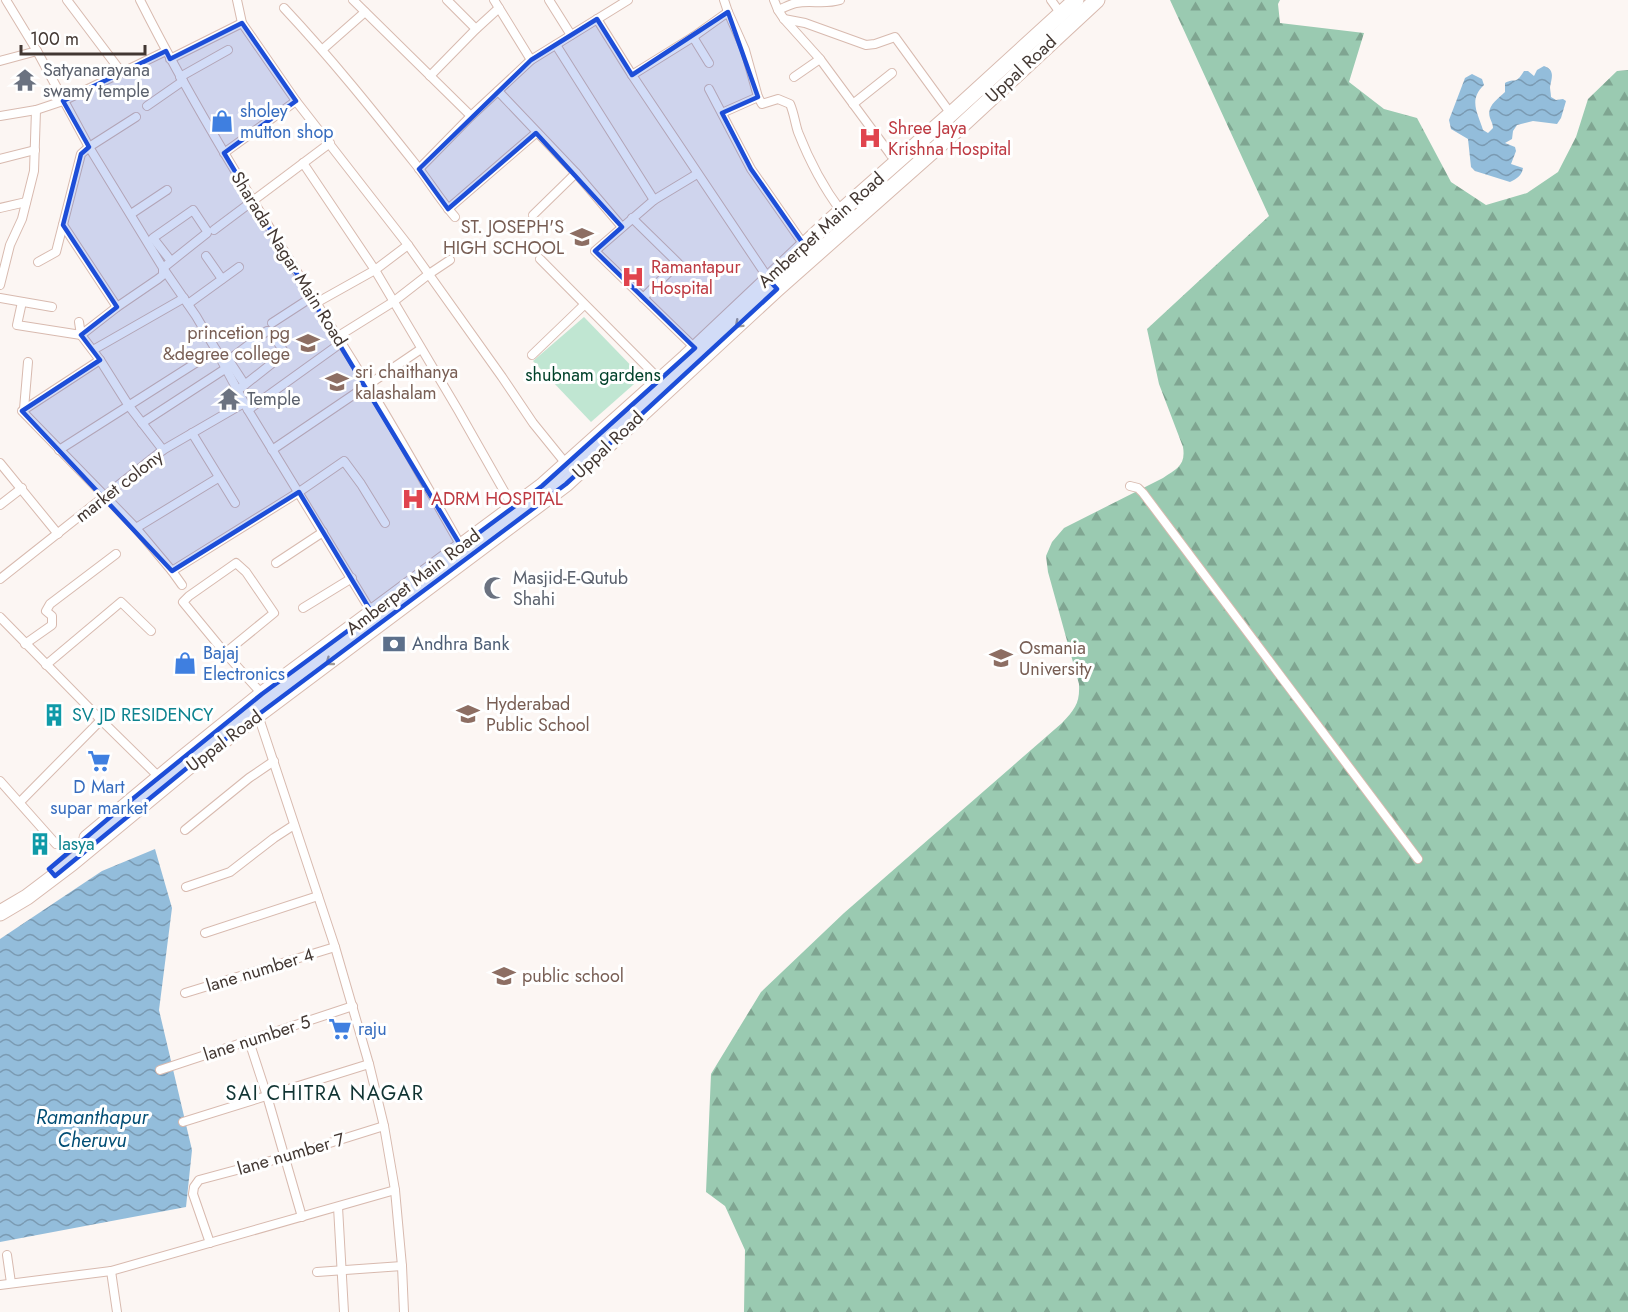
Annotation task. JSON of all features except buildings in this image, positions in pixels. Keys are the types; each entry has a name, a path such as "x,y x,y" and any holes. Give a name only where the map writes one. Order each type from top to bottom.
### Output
{"highway":[{"name":"Amberpet Main Road","path":"0,903 52,873 109,818 159,777 258,704 372,613 513,507 542,486 572,469 695,348 772,284 804,246 1076,0"},
{"name":"Uppal Road","path":"0,913 27,897 52,873 72,863 187,768 258,704 566,484 572,469 772,284 954,132 1097,0"}],"street":[{"path":"6,0 37,51 89,147 216,350 246,407 372,613"},
{"path":"67,0 122,74"},
{"name":"Sharada Nagar Main Road","path":"140,0 168,55 224,153 367,384 461,546"},
{"path":"353,0 471,116"},
{"path":"447,0 476,28"},
{"path":"494,0 531,60"},
{"path":"549,0 571,35"},
{"path":"419,168 531,60 627,0"},
{"path":"724,0 745,50 758,97 762,104 778,99 790,104 804,147 828,193 842,211"},
{"path":"774,0 784,19 820,59 896,162"},
{"path":"778,10 796,3 827,4 840,0"},
{"path":"1051,0 1061,14"},
{"path":"239,1 242,24 296,101 408,245 533,423 572,469"},
{"path":"284,8 323,49 419,168 455,217"},
{"path":"430,76 476,28 499,8"},
{"path":"323,49 365,12"},
{"path":"632,75 728,12"},
{"path":"597,19 697,174 772,284"},
{"path":"784,19 805,23 866,45 895,37 951,114"},
{"path":"0,116 36,110 63,101 242,24"},
{"path":"693,37 710,63"},
{"path":"556,45 654,200"},
{"path":"147,106 182,79 228,50"},
{"path":"0,61 37,51"},
{"path":"794,77 820,59"},
{"path":"852,104 892,73"},
{"path":"709,89 751,169 804,246"},
{"path":"498,92 576,173 622,227"},
{"path":"722,113 758,97"},
{"path":"224,153 296,101"},
{"path":"0,285 10,245 22,219 34,171 36,110"},
{"path":"38,262 56,252 81,154 136,117"},
{"path":"448,209 537,133"},
{"path":"214,230 330,143"},
{"path":"0,159 35,150"},
{"path":"303,163 375,270 513,507"},
{"path":"533,215 576,173"},
{"path":"695,348 595,251 654,200 697,174"},
{"path":"131,214 167,190"},
{"path":"0,208 26,202"},
{"path":"22,302 17,325 81,335 162,276 163,268 207,231 193,210 153,238 171,261"},
{"path":"632,218 678,263 643,298"},
{"path":"63,225 117,307"},
{"path":"0,248 10,245"},
{"path":"272,323 375,270 408,245"},
{"path":"206,256 222,279"},
{"path":"540,259 660,381"},
{"name":"market colony","path":"0,579 163,450 246,407 450,260"},
{"path":"93,350 186,301 239,267"},
{"path":"0,298 52,307"},
{"path":"532,355 584,304"},
{"path":"79,322 81,335 129,406 163,450"},
{"path":"237,390 245,385 285,353 270,331 230,359 245,385"},
{"path":"272,450 421,349"},
{"path":"59,450 216,350"},
{"path":"24,409 100,360"},
{"path":"28,362 22,411 136,528 182,585"},
{"path":"142,423 225,369"},
{"path":"192,433 235,503"},
{"path":"172,571 299,492 344,461 385,523"},
{"path":"0,463 58,534"},
{"path":"136,528 218,478"},
{"path":"1130,486 1138,488 1143,493 1418,859"},
{"path":"0,505 22,488"},
{"path":"276,563 323,532"},
{"path":"25,644 52,625 52,616 46,611 50,604 116,554"},
{"path":"225,653 274,613 246,572 236,562 183,602 225,653 258,704 294,825 335,947 369,1064 384,1126 395,1190 404,1312"},
{"path":"303,608 352,578"},
{"path":"46,665 121,602 151,631"},
{"path":"0,617 159,777"},
{"path":"20,802 101,720"},
{"path":"185,830 249,778 274,761"},
{"path":"0,781 56,844"},
{"path":"186,887 230,872 294,825"},
{"path":"205,933 318,896"},
{"name":"lane number 4","path":"185,993 335,947"},
{"name":"lane number 5","path":"160,1070 353,1006"},
{"path":"249,1041 302,1217"},
{"path":"183,1122 369,1064"},
{"name":"lane number 7","path":"210,1243 193,1194 194,1187 199,1180 384,1126"},
{"path":"0,1285 111,1271 395,1190"},
{"path":"338,1207 344,1312"},
{"path":"7,1255 11,1283"},
{"path":"317,1272 402,1266"},
{"path":"111,1271 117,1312"}],"highlighted area":[{"path":"728,12 758,97 722,113 751,169 804,245 768,279 777,289 566,484 187,768 55,876 49,869 109,818 262,694 372,613 299,492 172,571 22,411 100,360 81,335 117,307 63,225 81,154 89,147 63,101 166,51 170,59 242,23 296,101 224,153 461,546 542,486 695,348 595,251 622,227 536,133 448,209 419,169 531,60 597,19 632,75"}],"green space":[{"path":"1170,0 1280,0 1278,4 1280,23 1364,33 1349,82 1384,109 1417,118 1451,182 1486,205 1527,193 1558,172 1576,137 1588,99 1617,71 1628,70 1628,1312 744,1312 745,1250 725,1206 706,1192 711,1074 761,992 844,913 1062,723 1073,710 1079,696 1079,684 1048,572 1046,556 1052,542 1064,528 1163,478 1182,462 1183,447 1159,384 1147,329 1269,216"},
{"name":"shubnam gardens","path":"584,317 642,377 591,422 533,361"}],"water":[{"path":"1544,66 1552,74 1551,97 1566,101 1561,118 1557,124 1533,121 1517,125 1512,139 1505,143 1515,147 1516,151 1511,164 1523,168 1515,180 1510,182 1475,171 1471,167 1468,139 1451,129 1449,120 1465,78 1472,74 1482,79 1484,85 1475,101 1483,130 1488,133 1493,128 1490,110 1493,103 1505,92 1505,83 1517,80 1524,71 1534,76 1537,70"},
{"name":"Ramanthapur Cheruvu","path":"155,849 172,908 159,1010 192,1150 186,1207 0,1242 0,939 102,871"}],"place":[{"name":"Satyanarayana swamy temple","path":"25,80"},
{"name":"sholey mutton shop","path":"222,121"},
{"name":"Shree Jaya Krishna Hospital","path":"870,138"},
{"name":"ST. JOSEPH'S HIGH SCHOOL","path":"582,237"},
{"name":"Ramantapur Hospital","path":"633,277"},
{"name":"princetion pg &degree college","path":"308,343"},
{"name":"sri chaithanya kalashalam","path":"337,382"},
{"name":"Temple","path":"229,399"},
{"name":"ADRM HOSPITAL","path":"413,499"},
{"name":"Masjid-E-Qutub Shahi","path":"495,588"},
{"name":"Andhra Bank","path":"394,644"},
{"name":"Osmania University","path":"1001,658"},
{"name":"Bajaj Electronics","path":"185,663"},
{"name":"Hyderabad Public School","path":"468,714"},
{"name":"SV JD RESIDENCY","path":"54,715"},
{"name":"D Mart supar market","path":"99,761"},
{"name":"lasya","path":"40,844"},
{"name":"public school","path":"504,976"},
{"name":"raju","path":"340,1029"}],"district":[{"name":"SAI CHITRA NAGAR","path":"325,1093"}]}
